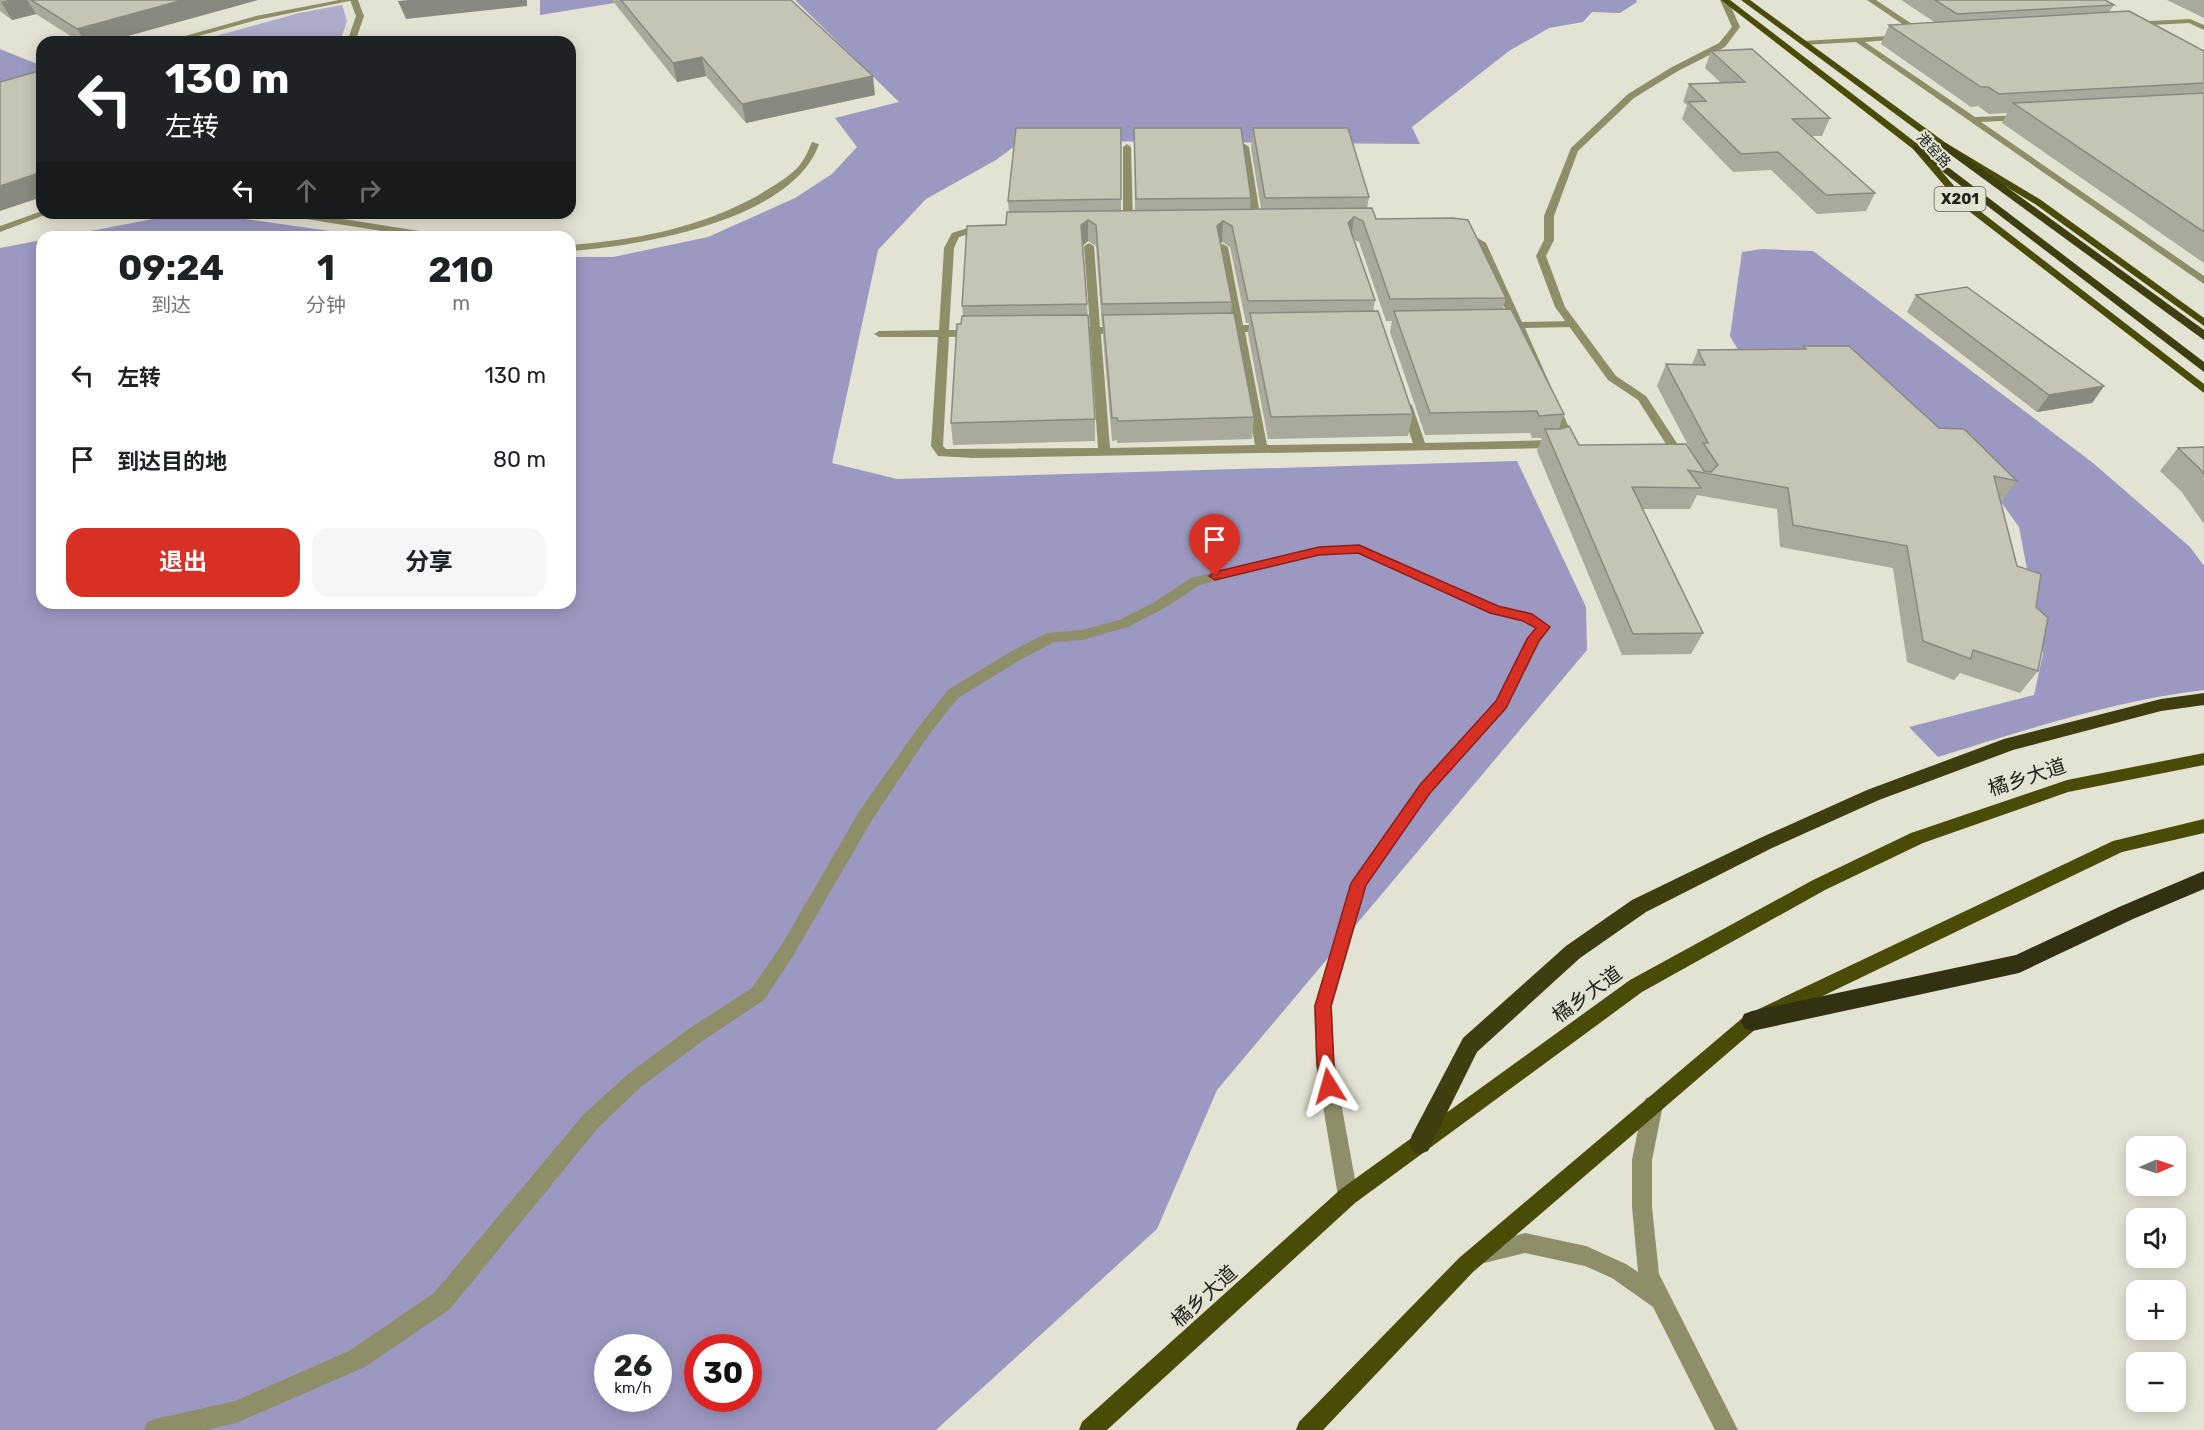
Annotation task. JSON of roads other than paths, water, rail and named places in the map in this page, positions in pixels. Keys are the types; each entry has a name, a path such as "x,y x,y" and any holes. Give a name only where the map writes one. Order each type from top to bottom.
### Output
{"highway":[{"path":"1943,145 2204,336"},
{"path":"1916,147 2204,368"},
{"path":"1420,1143 1470,1045 1573,952 1638,906 1766,843 1873,795 2000,748 2161,705 2204,699"},
{"path":"1752,1021 2019,964 2202,880"}],"main road":[{"name":"港窑路","path":"1724,0 1916,147 1964,203 2204,390"},
{"name":"港窑路","path":"1744,0 1943,145 2038,202 2204,323"},
{"name":"橘乡大道","path":"1090,1430 1348,1196 1636,987 1819,885 1917,838 2067,786 2204,759"},
{"path":"1307,1430 1478,1254 1752,1021 2119,846 2204,826"}],"street":[{"path":"190,36 256,18 352,0 360,16 353,36"},
{"path":"1687,468 1642,398 1612,378 1560,307 1541,256 1550,240 1549,216 1574,150 1631,96 1675,69 1722,45 1736,27 1724,0"},
{"path":"1871,0 1925,36"},
{"path":"2121,25 2190,21 2204,28"},
{"path":"1803,43 1937,35"},
{"path":"1858,40 2204,281"},
{"path":"1973,120 2031,117"},
{"path":"576,248 611,246 668,235 715,221 750,204 799,174 811,158 815,144"},
{"path":"1127,147 1128,225"},
{"path":"1245,147 1257,224"},
{"path":"0,229 36,216"},
{"path":"325,219 400,231"},
{"path":"1383,223 1468,236 1481,243 1519,324 1568,439 1554,444 1104,452 942,453 937,446 949,248 955,235 977,228 1009,226 1257,224 1383,223"},
{"path":"1089,246 1104,452"},
{"path":"1223,247 1262,449"},
{"path":"1496,325 1572,324"},
{"path":"1203,329 1274,328"},
{"path":"1060,331 1131,330"},
{"path":"879,334 990,332"},
{"path":"1401,392 1420,446"},
{"path":"155,1430 236,1412 357,1359 442,1301 591,1121 635,1080 758,994 787,951 866,815 922,732 953,694 1015,656 1052,637 1082,635 1123,624 1158,606 1196,581 1319,551 1359,549 1495,610 1527,617 1544,627 1534,639 1502,704 1425,789 1359,883 1323,1006 1325,1064 1348,1196"},
{"path":"1653,1105 1642,1160 1641,1207 1649,1276 1727,1430"},
{"path":"1478,1254 1525,1243 1586,1256 1619,1270 1662,1301"}]}
